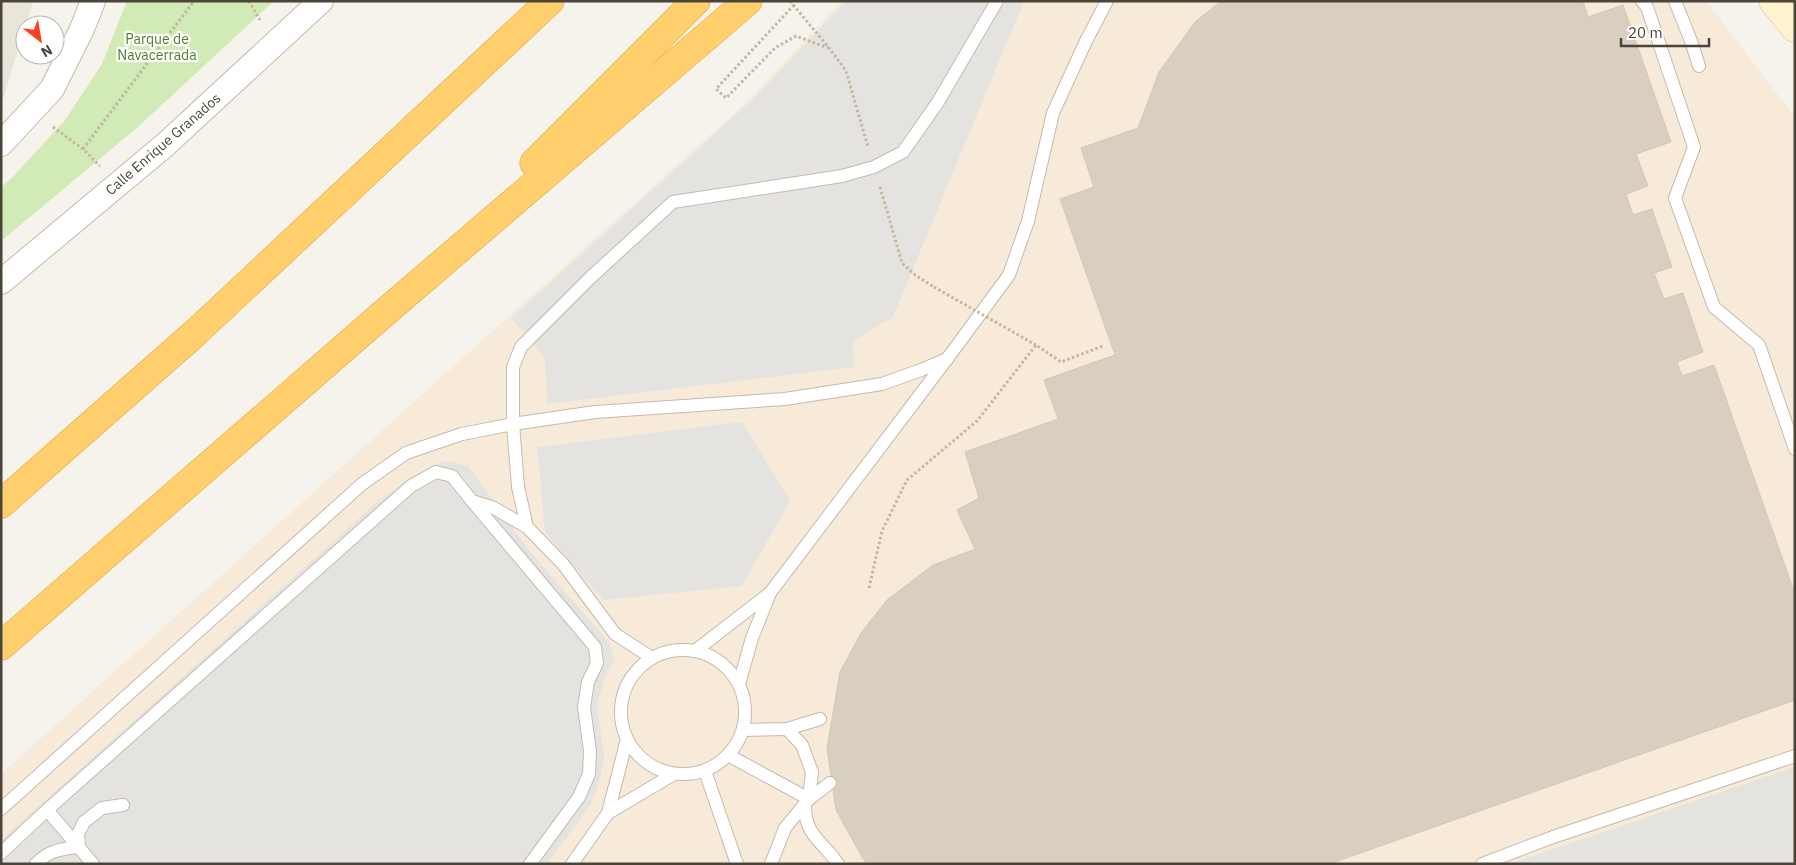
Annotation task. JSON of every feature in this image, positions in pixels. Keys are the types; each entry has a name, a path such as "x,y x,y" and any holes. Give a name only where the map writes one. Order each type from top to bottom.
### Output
{"highway":[{"path":"1,504 194,334 550,1"},
{"path":"390,308 696,1"},
{"path":"1,646 390,308 748,1"}],"main road":[{"path":"1773,1 1795,28"}],"street":[{"path":"1,144 52,89 82,29 93,1"},
{"name":"Calle Enrique Granados","path":"1,282 165,145 321,1"}],"lane":[{"path":"527,527 518,487 513,424 513,367 521,347 590,278 673,202 842,176 874,167 903,152 938,102 997,1"},
{"path":"695,651 770,592 1008,274 1028,221 1053,113 1086,41 1107,1"},
{"path":"1642,1 1647,7 1694,147 1675,198 1714,307 1759,345 1795,449"},
{"path":"1675,1 1699,66"},
{"path":"1,809 362,484 406,453 462,434 513,424 595,412 785,399 882,384 922,370 947,358"},
{"path":"1,853 411,486 436,472 452,476 595,647 597,663 588,682 584,707 590,751 589,774 580,797 530,864"},
{"path":"472,501 494,508 527,527 563,564 615,634 652,658"},
{"path":"739,684 752,638 770,592"},
{"path":"673,651 695,651 713,657 728,668 739,684 744,698 743,730 737,743 718,764 705,771 674,774 655,768 638,756 627,740 622,722 622,703 627,685 637,670 652,658 673,651"},
{"path":"743,730 787,729 820,718"},
{"path":"787,729 802,745 812,772 807,802 807,821 814,835 832,854 838,864"},
{"path":"572,864 608,813 627,740"},
{"path":"728,755 807,802"},
{"path":"1482,864 1553,836 1795,756"},
{"path":"705,771 737,864"},
{"path":"608,813 674,774"},
{"path":"771,864 785,828 807,802 830,783"},
{"path":"79,848 78,834 84,822 102,808 122,805"},
{"path":"47,810 93,864"},
{"path":"36,864 42,857 56,850 79,848"}],"path":[{"path":"83,148 194,1"},
{"path":"790,1 794,5 830,48 796,36 775,48 726,98 716,89 794,5"},
{"path":"31,112 83,148 118,185"},
{"path":"934,287 1036,345 1061,362 1102,346"},
{"path":"869,588 882,532 907,480 977,421 1036,345"}],"shaded area":[{"path":"1,1 33,1 29,15 15,15 15,60 1,106"},
{"path":"841,1 1706,1 1795,117 1795,864 1,864 1,774 751,98"},
{"path":"846,1 1024,1 893,317 853,341 854,367 547,404 545,358 511,318 753,99"},
{"path":"742,422 790,501 742,586 603,600 545,532 537,447"},
{"path":"449,461 468,466 528,549 611,645 614,660 604,680 597,706 604,757 600,779 591,804 547,864 1,864 1,840 375,504 410,478 433,465"},
{"path":"1795,767 1795,864 1509,864"}],"green space":[{"name":"Parque de Navacerrada","path":"127,1 274,1 139,126 1,241 1,187 11,179 65,120 102,64"}],"building":[{"path":"1221,1 1583,1 1588,17 1623,5 1671,142 1636,154 1648,186 1626,194 1633,215 1652,209 1672,267 1654,273 1664,299 1683,293 1703,352 1677,362 1682,376 1714,365 1795,594 1795,700 1329,864 867,864 836,810 827,748 840,672 861,633 887,600 933,565 975,549 957,510 979,498 965,452 1058,419 1044,380 1115,355 1060,199 1094,187 1081,148 1138,128 1159,72 1195,22"}]}
